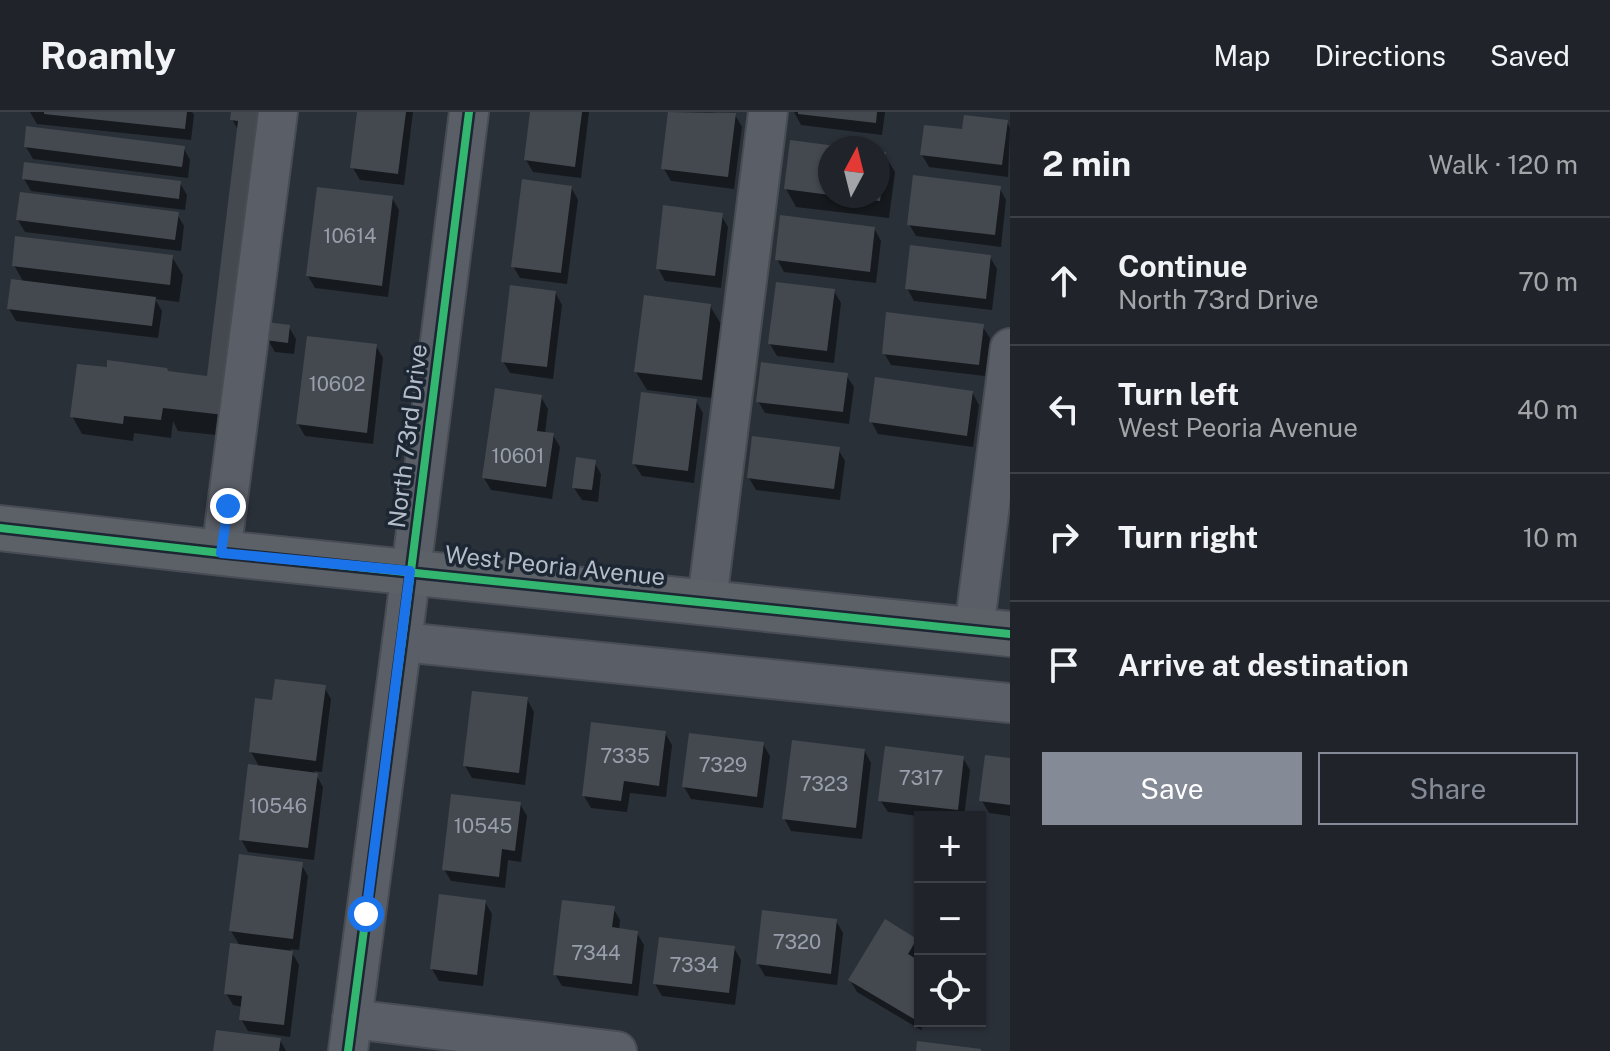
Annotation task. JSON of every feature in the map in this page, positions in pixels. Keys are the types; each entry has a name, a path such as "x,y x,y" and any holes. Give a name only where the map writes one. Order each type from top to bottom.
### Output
{"main road":[{"name":"West Peoria Avenue","path":"0,528 992,632"}],"street":[{"path":"221,553 278,112"},
{"name":"North 73rd Drive","path":"350,1035 469,112"},
{"path":"707,601 768,112"},
{"path":"992,632 1010,348"},
{"path":"402,642 1010,703"},
{"path":"350,1035 617,1051"}],"building":[{"path":"44,112 187,112 185,129"},
{"path":"231,112 262,112 224,415 163,408 161,420 124,416 123,424 70,417 77,364 107,367 107,360 207,376 238,121 230,120"},
{"path":"357,112 406,112 398,174 350,168"},
{"path":"530,112 582,112 575,167 524,160"},
{"path":"668,112 736,113 728,177 661,169"},
{"path":"798,112 877,112 876,123"},
{"path":"964,115 1008,120 1002,165 920,155 924,125 962,129"},
{"path":"26,126 185,146 182,167 24,147"},
{"path":"790,140 818,144 818,193 784,189"},
{"path":"24,162 181,181 179,199 22,179"},
{"path":"913,175 1001,186 995,235 907,225"},
{"path":"522,179 572,186 561,273 511,267"},
{"path":"317,187 393,196 382,286 306,276"},
{"path":"20,192 179,212 175,240 16,220"},
{"path":"663,205 723,213 715,276 656,269"},
{"path":"780,215 875,227 870,272 775,260"},
{"path":"15,236 173,255 170,285 12,266"},
{"path":"910,245 991,255 986,299 905,289"},
{"path":"11,279 156,297 152,326 7,309"},
{"path":"776,282 835,289 827,351 768,344"},
{"path":"510,285 556,291 547,367 501,362"},
{"path":"644,295 711,304 702,380 634,372"},
{"path":"886,312 984,324 979,365 882,354"},
{"path":"268,322 290,325 288,343 265,340"},
{"path":"307,336 377,344 367,433 296,424"},
{"path":"761,362 848,373 843,412 756,402"},
{"path":"875,377 973,391 967,436 869,422"},
{"path":"495,388 542,395 537,431 554,433 546,487 482,478"},
{"path":"641,392 697,399 688,471 632,464"},
{"path":"752,436 840,447 834,489 747,478"},
{"path":"576,457 596,460 592,490 572,488"},
{"path":"275,679 326,685 316,761 249,752 255,698 272,700"},
{"path":"472,691 528,697 519,773 463,766"},
{"path":"591,722 666,731 659,786 624,781 621,801 582,796"},
{"path":"689,733 764,742 757,797 682,787"},
{"path":"792,740 865,749 856,828 782,819"},
{"path":"885,746 964,756 958,810 878,801"},
{"path":"985,755 1010,758 1010,805 979,801"},
{"path":"248,764 318,773 308,848 239,840"},
{"path":"451,794 521,802 515,851 502,849 499,877 442,870"},
{"path":"239,854 303,862 293,939 229,931"},
{"path":"439,894 486,900 477,975 430,969"},
{"path":"562,900 615,906 612,927 638,931 632,984 553,975"},
{"path":"762,910 837,919 831,974 756,964"},
{"path":"885,919 914,937 908,954 914,958 914,1019 848,980"},
{"path":"659,937 735,946 729,993 653,984"},
{"path":"230,943 293,951 284,1025 239,1020 242,996 224,994"},
{"path":"216,1030 281,1038 279,1051 213,1051"},
{"path":"917,1041 981,1049 981,1051 916,1051"}],"cycle path":[{"path":"348,1051 469,112"},
{"path":"0,528 1010,634"}],"route":[{"path":"228,506 221,553 410,571 366,914"}]}
